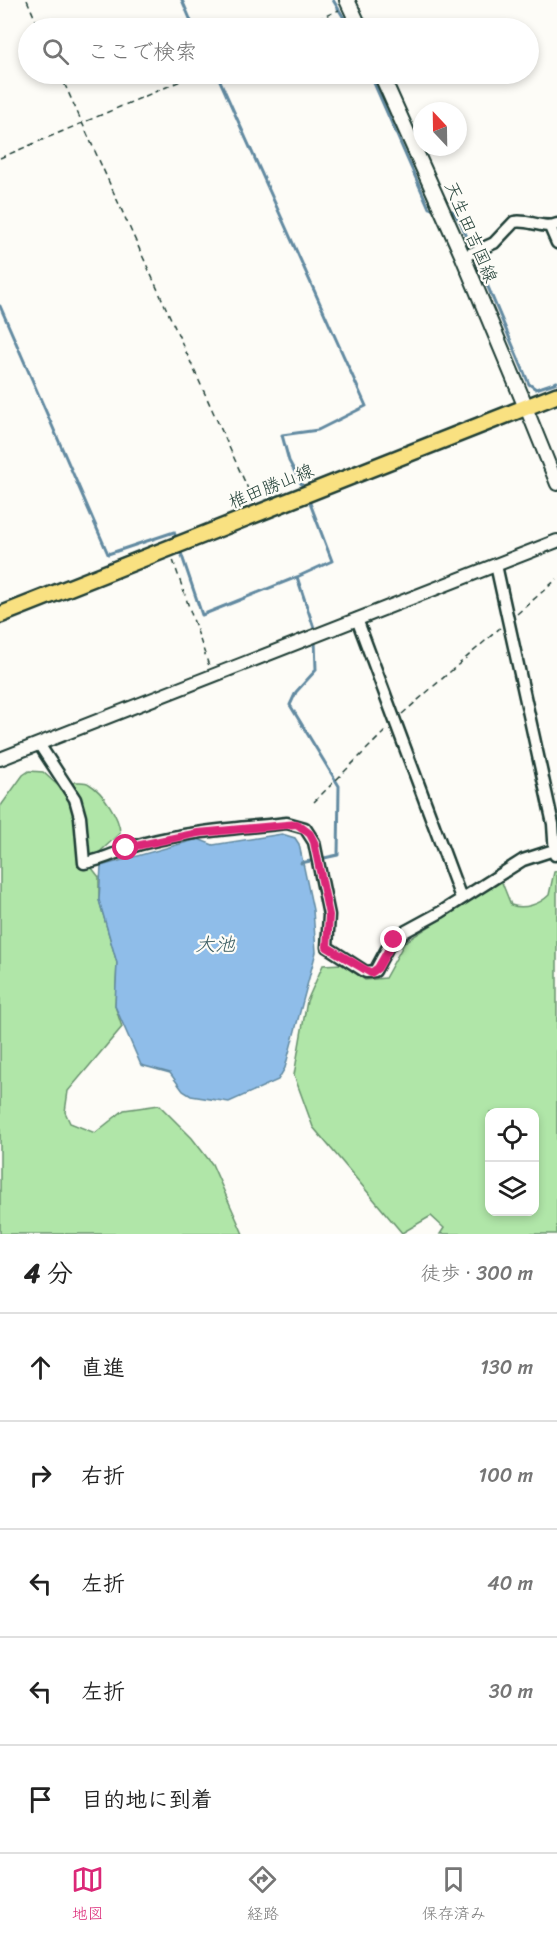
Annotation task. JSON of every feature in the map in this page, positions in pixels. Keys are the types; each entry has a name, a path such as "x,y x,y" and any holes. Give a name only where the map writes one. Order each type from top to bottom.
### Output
{"main road":[{"path":"349,3 356,18"},
{"name":"天生田吉国線","path":"385,84 525,405"},
{"name":"椎田勝山線","path":"0,615 557,394"}],"street":[{"path":"463,258 494,243 514,222 529,221 554,226 557,243"},
{"path":"525,405 557,484"},
{"path":"0,759 557,541"},
{"path":"39,744 75,799 80,818 84,863 97,861 126,848 165,838 287,823 305,828 314,842 329,915 327,947 371,973 378,968 394,940 523,860 556,851 553,825 496,565"},
{"path":"357,619 461,898"}],"path":[{"path":"27,0 35,18"},
{"path":"318,18 349,3"},
{"path":"65,84 258,512"},
{"path":"0,158 173,84"},
{"path":"168,548 213,675"},
{"path":"314,802 395,721 557,579"}],"green space":[{"path":"29,771 43,772 63,790 75,782 88,783 110,806 120,833 88,863 99,877 99,900 117,963 115,1006 122,1027 68,1091 65,1112 70,1123 95,1133 124,1110 159,1105 192,1138 212,1164 243,1234 0,1234 0,807 23,775"},
{"path":"557,871 557,1234 440,1234 444,1228 431,1216 402,1233 313,1127 294,1075 307,1001 323,965 342,964 365,980 385,978 405,942 501,880 511,905 526,906 541,901 549,895 554,872"}],"water":[{"name":"大池","path":"282,834 295,838 299,844 313,910 316,952 285,1068 278,1080 229,1102 191,1096 183,1091 170,1073 141,1065 115,1006 117,963 99,900 101,866 198,839 213,845"}],"waterway":[{"path":"182,0 190,18"},
{"path":"333,0 344,18"},
{"path":"221,84 366,406 318,430 282,435 289,461 304,489"},
{"path":"374,84 429,208 437,209"},
{"path":"446,211 453,211 461,223 529,384 536,389 557,382"},
{"path":"0,306 108,554 174,532 177,541"},
{"path":"297,577 332,561 308,498"},
{"path":"180,550 202,615 297,577 315,631"},
{"path":"301,863 338,855 339,786 290,705 296,692 316,670 315,640"}],"route":[{"path":"126,848 165,838 198,833 287,823 297,824 305,828 314,842 329,915 327,947 371,973 378,968 389,945 394,940"}]}
